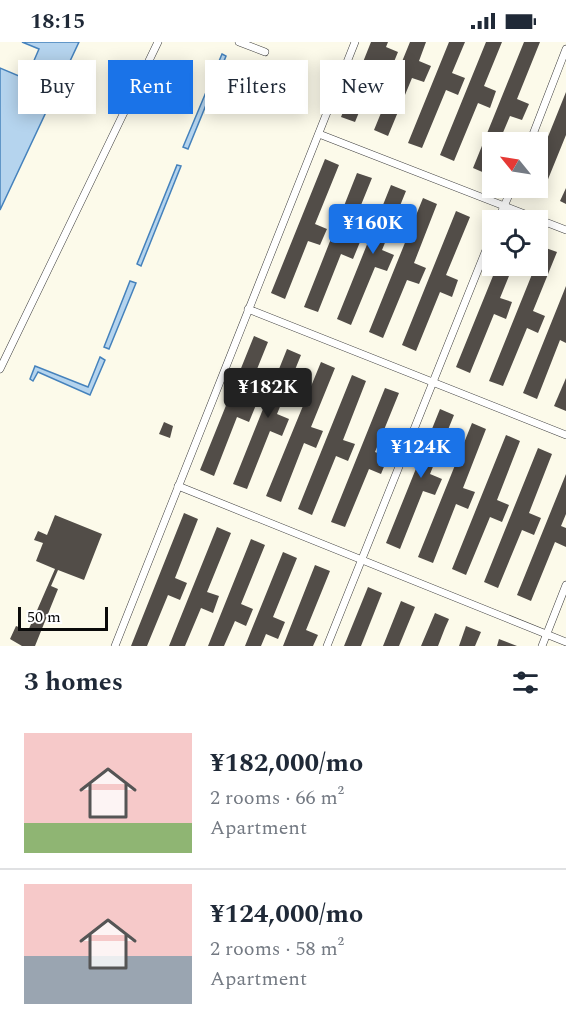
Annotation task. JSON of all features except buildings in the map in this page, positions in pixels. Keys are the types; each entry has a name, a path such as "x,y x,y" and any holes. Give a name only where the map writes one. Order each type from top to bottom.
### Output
{"lane":[{"path":"0,369 158,42"},
{"path":"239,42 265,52"},
{"path":"115,646 355,42"},
{"path":"534,132 566,50"},
{"path":"319,134 566,230"},
{"path":"502,210 508,198"},
{"path":"327,646 482,260"},
{"path":"248,309 566,435"},
{"path":"178,486 566,642"},
{"path":"542,646 566,585"}],"water":[{"path":"22,42 79,42 71,60 34,60 39,49"},
{"path":"222,54 226,56 224,60 219,60"},
{"path":"0,68 18,76 18,114 45,114 0,210"},
{"path":"205,95 205,107 188,149 183,147"},
{"path":"177,165 181,166 141,266 137,264"},
{"path":"130,281 136,283 109,349 104,347"},
{"path":"100,357 105,360 90,395 38,372 33,381 30,379 35,366 88,387"}]}
